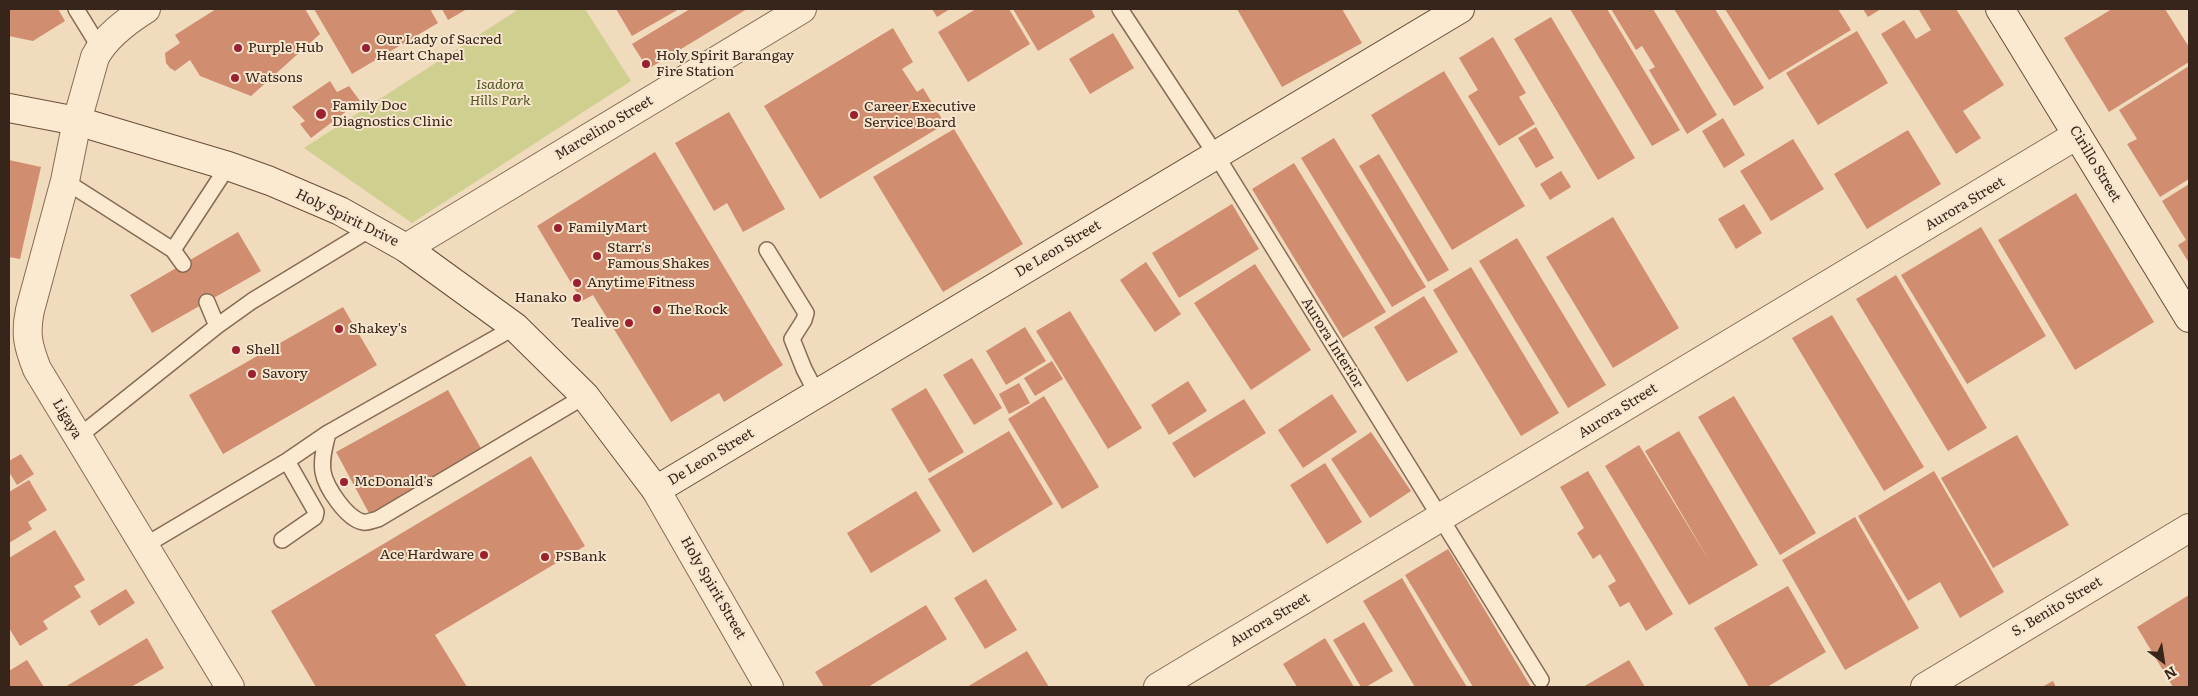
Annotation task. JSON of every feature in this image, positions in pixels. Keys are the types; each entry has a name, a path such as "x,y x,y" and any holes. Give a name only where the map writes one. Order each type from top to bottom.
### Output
{"street":[{"path":"100,48 127,21 146,9"},
{"name":"Marcelino Street","path":"406,248 802,9"},
{"name":"De Leon Street","path":"656,490 1460,9"},
{"name":"Cirillo Street","path":"2000,9 2189,318"},
{"name":"Ligaya","path":"100,48 95,57 77,122 65,181 27,326 28,347 37,369 230,687"},
{"name":"Holy Spirit Drive","path":"9,108 77,122 228,166 287,188 340,211 406,248 515,327 585,396 656,490"},
{"name":"Aurora Street","path":"1158,687 2077,135"},
{"name":"Holy Spirit Street","path":"656,490 769,687"},
{"name":"S. Benito Street","path":"1924,687 2189,528"}],"lane":[{"path":"76,9 100,48"},
{"name":"Aurora Interior","path":"1120,9 1216,155 1541,680"},
{"path":"173,250 228,166"},
{"path":"65,181 173,250 183,264"},
{"path":"78,437 252,301 372,228"},
{"path":"767,250 806,313 804,320 792,339 817,394"},
{"path":"207,302 218,326"},
{"path":"144,546 287,461 328,433 515,327"},
{"path":"328,433 322,454 323,472 329,487 354,519 366,523 378,519 585,396"},
{"path":"282,540 315,516 316,512 316,507 287,461"}],"green space":[{"name":"Isadora Hills Park","path":"519,9 585,9 631,81 412,223 304,148"}],"building":[{"path":"9,9 58,9 65,21 33,41 9,36"},
{"name":"Purple Hub","path":"216,9 305,9 320,34 251,96 200,76 190,60 175,71 166,63 165,53 180,43 175,35"},
{"name":"Our Lady of Sacred Heart Chapel","path":"314,9 430,9 438,23 352,74"},
{"path":"442,9 467,9 448,20"},
{"path":"616,9 679,9 632,36"},
{"path":"690,9 747,9 648,69 632,44"},
{"path":"932,9 950,9 937,17"},
{"path":"976,9 1009,9 1030,44 968,82 938,32"},
{"path":"1013,9 1091,9 1095,17 1038,51"},
{"path":"1237,9 1342,9 1362,43 1282,87"},
{"path":"1570,9 1607,9 1680,130 1652,146"},
{"path":"1611,9 1653,9 1717,115 1687,134 1649,70 1655,67 1642,46 1636,50"},
{"path":"1674,9 1715,9 1764,88 1734,106"},
{"path":"1725,9 1838,9 1851,30 1769,80"},
{"path":"1863,9 1881,9 1868,17"},
{"path":"1956,9 2004,85 1963,111 1981,138 1956,154 1881,34 1904,20 1916,39 1931,30 1919,10"},
{"path":"2112,9 2165,9 2189,47 2189,62 2109,112 2064,38"},
{"path":"1551,17 1635,158 1598,180 1514,39"},
{"name":"Career Executive Service Board","path":"893,28 913,62 902,69 917,92 923,88 945,124 820,199 764,106"},
{"path":"1857,31 1888,83 1818,125 1786,73"},
{"path":"1113,33 1134,68 1090,94 1069,59"},
{"path":"1493,37 1526,93 1519,97 1535,124 1499,146 1468,96 1478,90 1459,58"},
{"path":"2189,66 2189,179 2160,197 2127,144 2137,139 2119,110"},
{"path":"1444,71 1525,206 1452,250 1371,115"},
{"name":"Family Doc Diagnostics Clinic","path":"330,81 337,92 349,86 360,101 311,138 300,124 305,121 292,107"},
{"path":"729,112 785,209 743,232 727,203 714,211 675,143"},
{"path":"1723,118 1745,155 1724,168 1702,131"},
{"path":"1536,127 1554,158 1536,168 1518,138"},
{"path":"954,129 1023,244 943,292 873,177"},
{"path":"1908,130 1941,184 1867,229 1834,174"},
{"path":"1334,138 1426,287 1392,307 1301,158"},
{"path":"1793,139 1824,189 1771,221 1740,171"},
{"path":"655,152 783,365 724,402 719,393 671,422 593,295 582,301 537,226"},
{"path":"1379,154 1449,270 1428,282 1359,166"},
{"path":"9,160 41,167 20,259 9,257"},
{"path":"1294,163 1386,312 1343,338 1252,189"},
{"path":"1561,171 1571,187 1550,200 1540,184"},
{"path":"2189,184 2189,263 2178,245 2186,240 2162,201"},
{"path":"2076,193 2154,322 2075,370 1998,240"},
{"path":"1232,204 1259,249 1179,298 1152,253"},
{"path":"1744,204 1762,233 1736,249 1718,219"},
{"path":"1613,217 1679,328 1613,368 1546,257"},
{"path":"1981,227 2046,336 1967,384 1901,275"},
{"path":"238,232 261,271 152,333 130,295"},
{"path":"1517,238 1606,385 1568,408 1479,261"},
{"path":"1146,262 1181,314 1155,332 1120,280"},
{"path":"1255,264 1311,350 1251,390 1194,303"},
{"path":"1471,267 1559,413 1521,436 1433,290"},
{"path":"1896,275 1987,428 1948,451 1856,299"},
{"path":"1424,296 1458,352 1407,382 1374,327"},
{"path":"343,307 377,365 223,454 189,395"},
{"path":"1070,311 1142,428 1108,449 1036,331"},
{"path":"1832,315 1924,467 1884,491 1792,338"},
{"path":"1025,327 1046,361 1006,385 986,351"},
{"path":"972,358 1002,408 974,425 943,375"},
{"path":"1052,361 1063,379 1035,396 1024,378"},
{"path":"1188,381 1207,411 1169,435 1151,405"},
{"path":"1019,383 1030,403 1009,414 999,394"},
{"path":"926,388 964,452 929,473 891,409"},
{"path":"448,390 483,452 370,515 336,452"},
{"path":"1332,394 1357,432 1303,468 1278,430"},
{"path":"1044,396 1099,487 1062,509 1008,419"},
{"path":"1734,396 1816,533 1780,555 1698,417"},
{"path":"1244,399 1266,433 1194,478 1172,443"},
{"path":"1009,431 1053,504 973,553 928,479"},
{"path":"1679,431 1758,565 1689,605 1605,466 1639,445 1710,562 1645,451"},
{"path":"1371,432 1411,491 1370,518 1331,459"},
{"path":"2017,435 2069,525 1993,568 1941,478"},
{"path":"21,454 34,474 17,485 9,472 9,461"},
{"path":"531,456 585,546 435,635 467,687 316,687 271,611"},
{"path":"1325,463 1362,522 1327,544 1290,485"},
{"path":"1588,471 1673,614 1646,631 1629,602 1620,607 1608,586 1616,581 1600,554 1593,559 1577,533 1584,528 1560,487"},
{"path":"1934,471 2004,592 1960,618 1940,582 1908,601 1858,516"},
{"path":"29,480 47,510 28,522 32,529 9,543 9,492"},
{"path":"916,491 941,531 871,573 847,533"},
{"path":"1855,517 1919,628 1845,670 1782,560"},
{"path":"55,530 85,580 74,586 81,597 43,621 48,629 20,646 9,628 9,558"},
{"path":"1448,549 1531,687 1473,687 1405,575"},
{"path":"1402,578 1467,687 1415,687 1363,601"},
{"path":"986,579 1017,630 985,649 954,598"},
{"path":"1788,586 1826,652 1767,687 1749,687 1714,628"},
{"path":"126,589 135,603 99,626 90,611"},
{"path":"2189,595 2189,686 2173,687 2137,627"},
{"path":"926,605 947,639 868,687 824,687 815,672"},
{"path":"1364,622 1393,671 1366,687 1361,687 1333,640"},
{"path":"147,638 164,668 131,687 65,687"},
{"path":"1325,638 1354,687 1297,687 1283,664"},
{"path":"1027,651 1049,687 967,687"},
{"path":"27,660 44,687 9,687 9,671"},
{"path":"1629,660 1645,687 1583,687"},
{"path":"2053,681 2056,687 2042,687"}],"place":[{"name":"Purple Hub","path":"238,48"},
{"name":"Our Lady of Sacred Heart Chapel","path":"366,48"},
{"name":"Holy Spirit Barangay Fire Station","path":"646,64"},
{"name":"Watsons","path":"235,78"},
{"name":"Family Doc Diagnostics Clinic","path":"321,114"},
{"name":"Career Executive Service Board","path":"854,115"},
{"name":"FamilyMart","path":"558,228"},
{"name":"Starr's Famous Shakes","path":"597,256"},
{"name":"Anytime Fitness","path":"577,283"},
{"name":"Hanako","path":"577,298"},
{"name":"The Rock","path":"657,310"},
{"name":"Tealive","path":"629,323"},
{"name":"Shakey's","path":"339,329"},
{"name":"Shell","path":"236,350"},
{"name":"Savory","path":"252,374"},
{"name":"McDonald's","path":"344,482"},
{"name":"Ace Hardware","path":"484,555"},
{"name":"PSBank","path":"545,557"}]}
